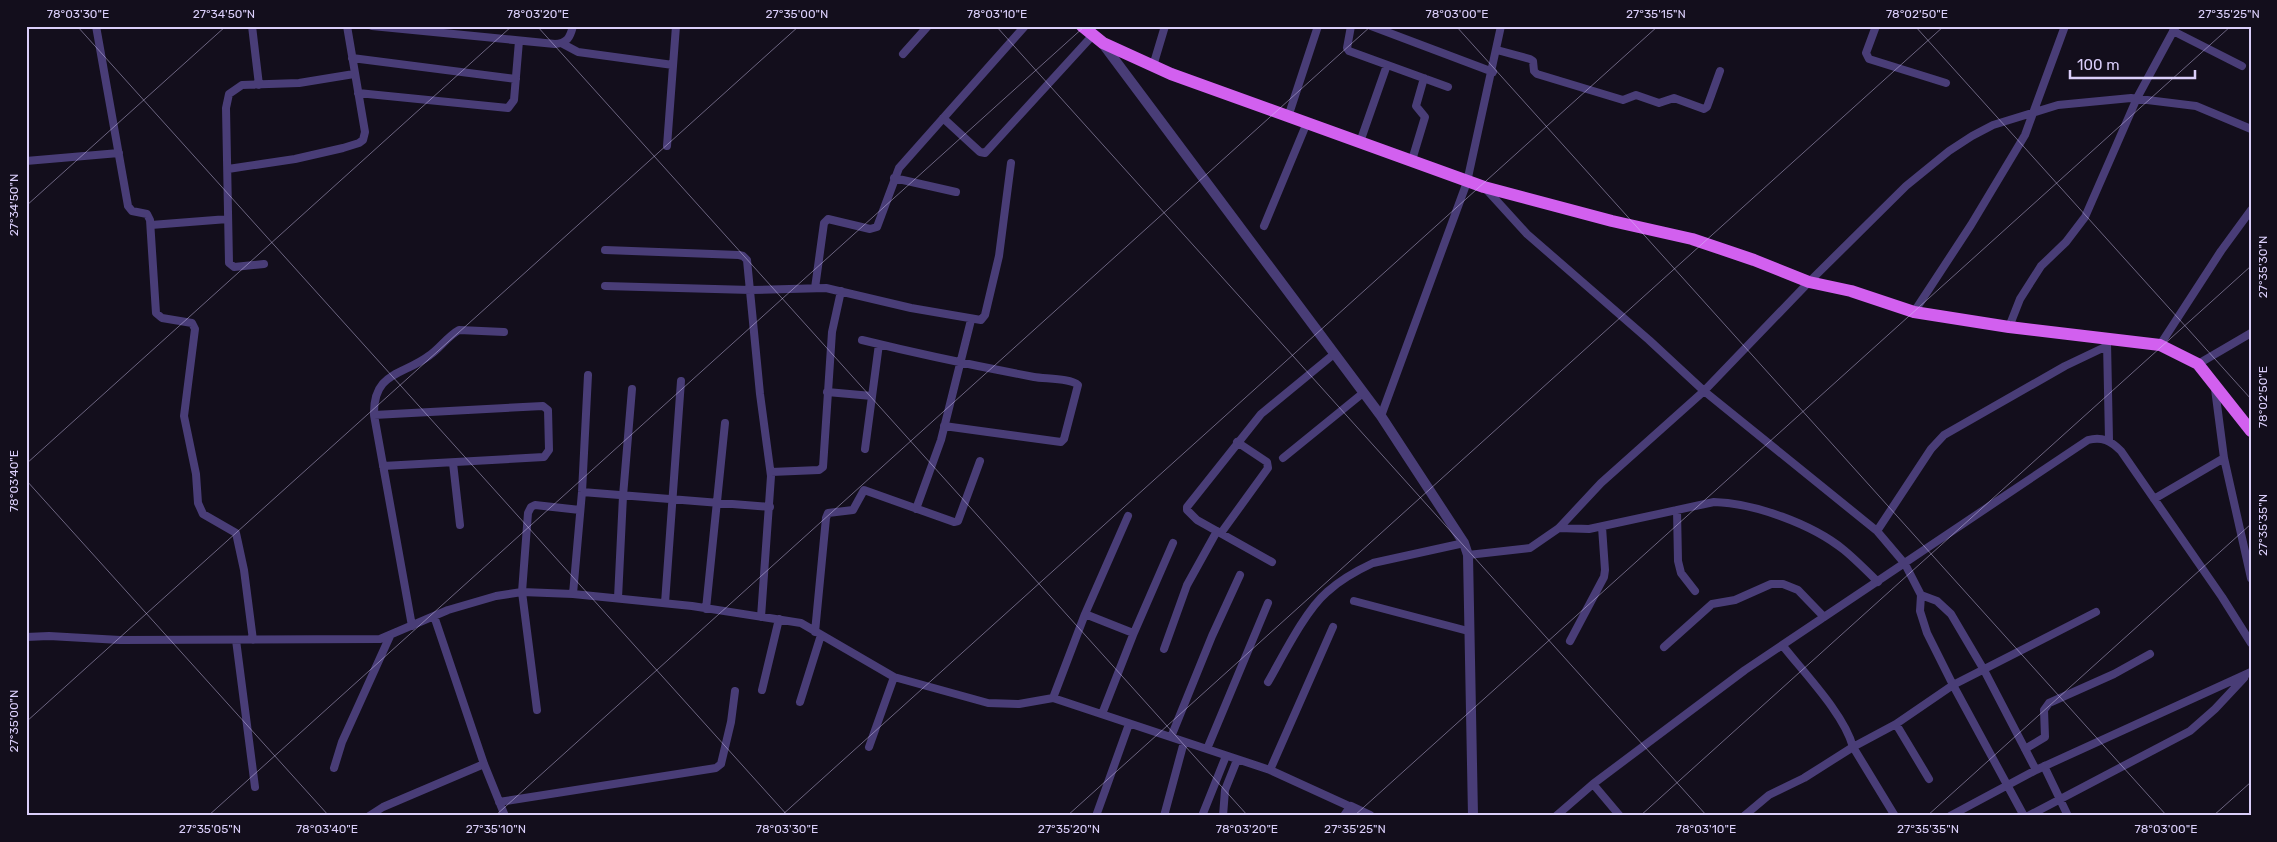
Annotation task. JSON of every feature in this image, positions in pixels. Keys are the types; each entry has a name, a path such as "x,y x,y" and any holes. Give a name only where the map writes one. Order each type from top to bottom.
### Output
{"main road":[{"path":"1082,26 1098,39 1153,66 1306,124 1412,160 1467,182 1612,221 1692,239 1754,260 1809,282 1851,292 1914,312 2107,342 2160,345 2198,364 2215,388 2251,431"}],"street":[{"path":"96,26 129,209 147,214 151,226 156,313 162,318 192,322 195,329 184,416 196,474 198,503 203,514 236,533 244,570 253,640"},
{"path":"252,26 259,85"},
{"path":"228,169 295,159 359,143 363,140 365,132 346,26"},
{"path":"372,26 563,44 578,52 673,65"},
{"path":"563,44 568,40 573,26"},
{"path":"667,146 676,26"},
{"path":"903,54 928,26"},
{"path":"815,288 824,223 828,219 876,229 894,178 907,158 1026,26"},
{"path":"1153,66 1165,26"},
{"path":"1288,117 1318,26"},
{"path":"1352,26 1347,50 1448,87"},
{"path":"1371,26 1493,72"},
{"path":"1381,416 1467,182 1493,72 1501,26"},
{"path":"1876,26 1866,53 1869,59 1946,83"},
{"path":"1914,312 1971,225 2025,135 2065,26"},
{"path":"2009,327 2020,299 2041,266 2066,242 2085,217 2137,98 2174,29 2242,66"},
{"path":"943,118 980,152 986,153 1098,39 1381,416 1464,543 1468,555 1473,816"},
{"path":"358,94 504,110 512,105 519,41"},
{"path":"1497,50 1530,59 1533,61 1534,71 1537,74 1624,100 1636,96 1659,103 1674,98 1704,109 1707,107 1720,71"},
{"path":"352,58 516,79"},
{"path":"1360,142 1387,65"},
{"path":"264,264 234,267 229,263 226,108 229,94 242,85 299,83 354,74"},
{"path":"1412,160 1425,117 1416,106 1424,78"},
{"path":"1468,555 1530,548 1559,528 1601,483 1704,391 1809,282 1906,186 1949,151 1993,125 2058,105 2137,98 2196,106 2251,129"},
{"path":"1264,226 1306,124"},
{"path":"26,161 118,153"},
{"path":"605,286 751,290 815,288 842,291 971,320 981,320 985,315 999,256 1011,163"},
{"path":"894,178 956,192"},
{"path":"1484,187 1527,234 1642,334 1704,391 1877,530 1905,564 1921,595 1920,611 1927,633 2024,816"},
{"path":"2160,345 2221,251 2251,210"},
{"path":"151,226 228,219"},
{"path":"605,250 743,256 748,263 760,394 771,472 761,617"},
{"path":"771,472 819,470 823,467 832,332 842,291"},
{"path":"916,509 944,426 971,320"},
{"path":"412,626 374,415 375,397 386,380 425,359 456,332 463,330 504,332"},
{"path":"2198,364 2251,334"},
{"path":"862,340 960,364 1073,382 1078,385 1064,438 1061,442 944,426"},
{"path":"1877,530 1931,449 1944,434 2107,342 2108,440"},
{"path":"865,449 879,344"},
{"path":"1272,562 1197,520 1186,507 1261,414 1334,354"},
{"path":"573,594 582,492 588,375"},
{"path":"665,603 674,499 681,381"},
{"path":"2215,388 2224,458 2251,578"},
{"path":"618,598 623,496 632,389"},
{"path":"827,392 872,396"},
{"path":"1283,458 1363,393"},
{"path":"374,415 543,406 548,410 549,450 544,457 383,466"},
{"path":"706,609 725,423"},
{"path":"1556,816 1592,784 1745,670 2088,440 2098,438 2108,440 2121,451 2251,643"},
{"path":"1164,649 1187,585 1219,532 1268,468 1267,462 1237,442"},
{"path":"2154,499 2224,458"},
{"path":"800,702 818,633 826,518 828,514 853,510 864,490 954,522 958,521 980,461"},
{"path":"453,463 460,525"},
{"path":"582,492 770,507"},
{"path":"1559,528 1583,530 1714,502 1731,503 1776,515 1815,532 1842,549 1878,582"},
{"path":"536,710 522,592 530,509 535,505 580,510"},
{"path":"1677,510 1678,561 1681,573 1695,591"},
{"path":"1053,698 1085,614 1128,516"},
{"path":"1570,641 1604,577 1602,527"},
{"path":"1102,714 1134,633 1173,543"},
{"path":"1268,682 1313,608 1328,591 1373,563 1464,543"},
{"path":"1171,737 1212,636 1240,575"},
{"path":"1664,647 1712,604 1735,600 1771,584 1783,584 1798,590 1824,617"},
{"path":"26,637 49,636 120,640 368,640 390,636 448,610 496,596 522,592 573,594 665,603 801,623 894,677 988,703 1019,704 1053,698 1270,770 1348,811 1370,816"},
{"path":"1921,595 1937,600 1951,614 1984,670 2036,770"},
{"path":"1354,601 1468,631"},
{"path":"1206,749 1268,603"},
{"path":"1744,816 1769,795 1804,778 1853,747 1896,724 1953,685 2096,612"},
{"path":"1085,614 1134,633"},
{"path":"434,616 484,764 505,816"},
{"path":"762,690 779,619"},
{"path":"1270,770 1333,627"},
{"path":"334,768 342,742 390,636"},
{"path":"236,640 255,787"},
{"path":"1783,646 1841,720 1850,735 1853,747 1895,816"},
{"path":"2025,749 2045,737 2044,710 2049,703 2114,674 2150,654"},
{"path":"1950,816 2044,766 2249,673"},
{"path":"2028,816 2190,731 2215,709 2249,673"},
{"path":"869,747 894,677"},
{"path":"499,802 716,768 721,764 731,722 735,691"},
{"path":"1096,816 1129,724"},
{"path":"1896,724 1929,779"},
{"path":"1164,816 1184,742"},
{"path":"1202,816 1226,756"},
{"path":"1223,816 1225,790 1237,760"},
{"path":"369,816 383,807 484,764"},
{"path":"2044,766 2068,816"},
{"path":"1592,784 1620,816"}]}
